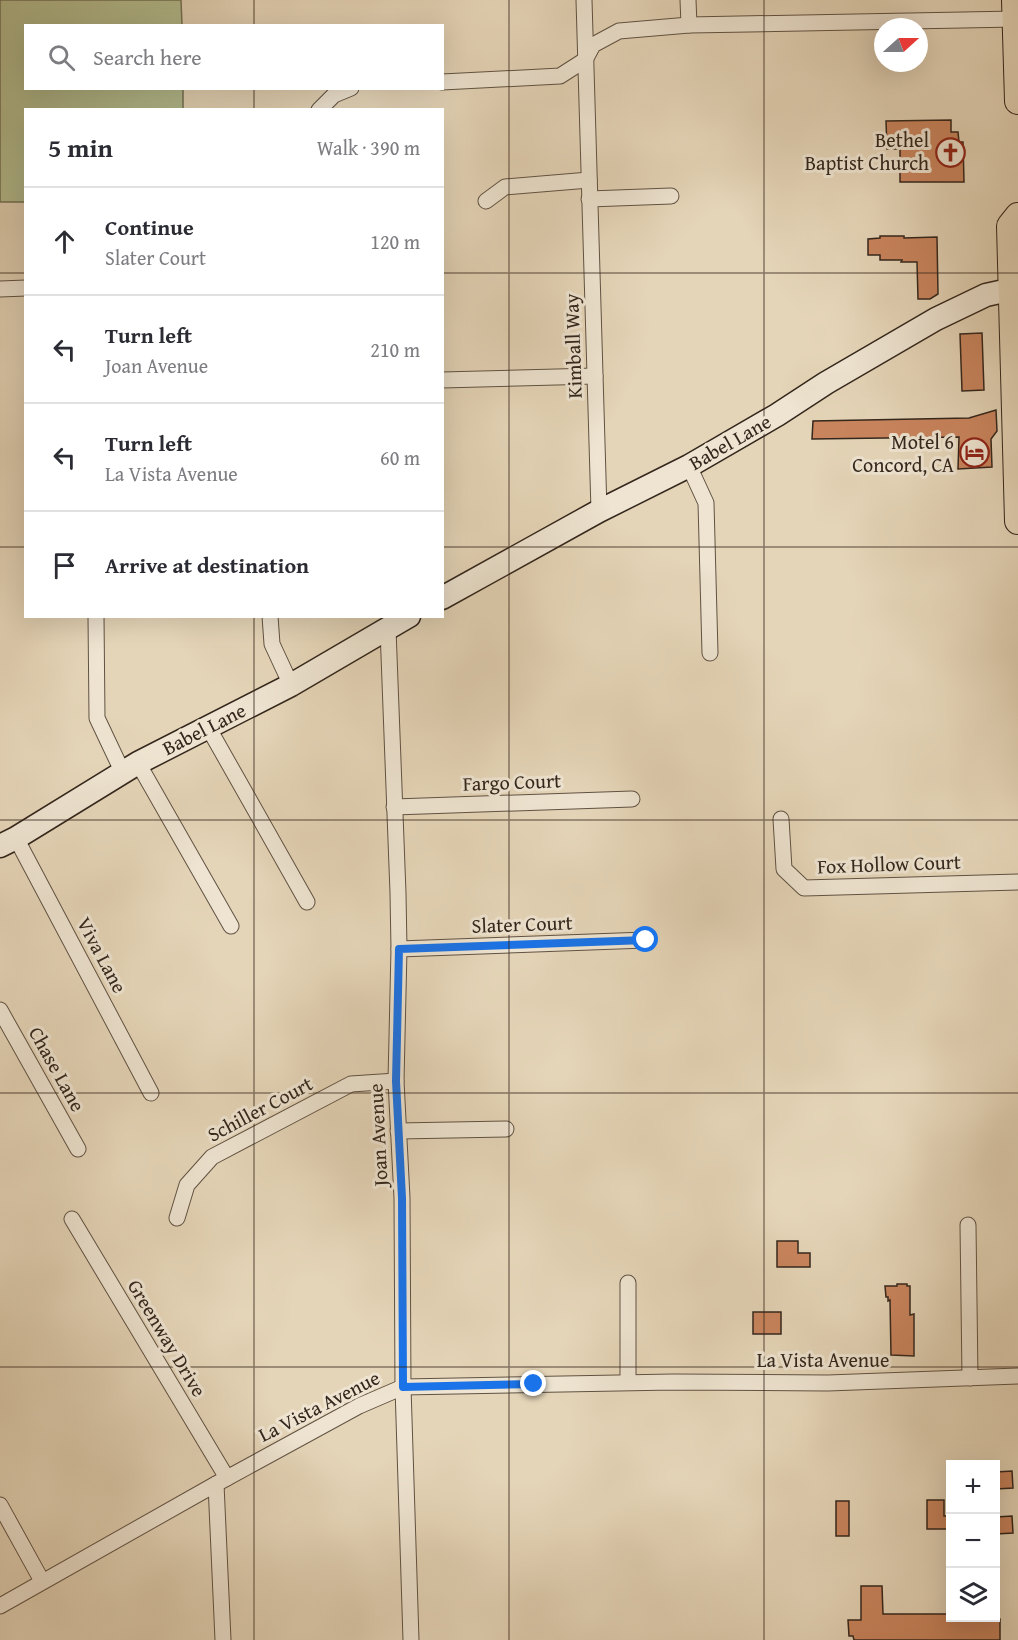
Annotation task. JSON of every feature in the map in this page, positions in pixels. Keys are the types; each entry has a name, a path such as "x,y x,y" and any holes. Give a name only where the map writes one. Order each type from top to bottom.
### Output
{"main road":[{"path":"1016,9 1018,101"},
{"path":"1018,216 1010,226 1015,288 1018,521"}],"street":[{"name":"Kimball Way","path":"584,0 599,511"},
{"path":"688,0 688,25"},
{"path":"444,82 560,76 585,60 593,45 619,31 688,25 1016,9"},
{"path":"321,108 334,95 346,90"},
{"path":"486,201 505,187 589,180"},
{"path":"590,199 671,196"},
{"path":"0,289 24,288"},
{"name":"Babel Lane","path":"444,597 599,511 689,466 936,319 986,295 1015,288"},
{"path":"444,380 595,376"},
{"path":"689,466 706,503 710,653"},
{"path":"96,618 97,718 231,926"},
{"path":"270,618 272,644 291,685"},
{"name":"Babel Lane","path":"8,842 130,768 291,685 407,618"},
{"name":"Joan Avenue","path":"388,629 399,949 396,1081 402,1198 403,1387 411,1640"},
{"path":"207,728 307,902"},
{"name":"Fargo Court","path":"394,807 632,799"},
{"name":"Fox Hollow Court","path":"781,819 784,869 804,888 1018,882"},
{"name":"Viva Lane","path":"8,842 152,1093"},
{"name":"Slater Court","path":"399,949 646,940"},
{"name":"Chase Lane","path":"0,1010 78,1149"},
{"name":"Schiller Court","path":"177,1218 187,1185 212,1157 351,1084 396,1081"},
{"path":"398,1131 506,1129"},
{"name":"Greenway Drive","path":"72,1219 221,1481"},
{"path":"968,1225 970,1378"},
{"path":"628,1283 628,1382"},
{"name":"La Vista Avenue","path":"0,1606 358,1406 403,1387 628,1382 828,1383 1018,1376"},
{"path":"221,1481 223,1640"},
{"path":"0,1505 42,1581"}],"green space":[{"path":"0,0 181,0 182,24 24,24 24,90 183,90 183,108 24,108 24,202 0,202"}],"building":[{"path":"951,120 951,132 958,132 959,142 963,142 964,182 900,182 900,149 887,149 886,121"},
{"path":"880,236 937,237 938,294 930,299 918,299 917,262 880,260 880,255 868,255 868,239 880,238"},
{"path":"982,333 984,390 962,391 960,334"},
{"name":"Motel 6 Concord, CA","path":"996,410 997,431 991,439 992,467 958,469 959,437 812,439 813,421 969,418"},
{"path":"777,1241 798,1241 798,1253 810,1253 810,1267 777,1267"},
{"path":"897,1284 910,1286 910,1315 914,1314 914,1356 891,1355 890,1300 888,1301 886,1297 885,1286 897,1286"},
{"path":"753,1312 781,1312 781,1334 753,1334"},
{"path":"1012,1471 1013,1488 1000,1489 1000,1472"},
{"path":"927,1500 944,1500 946,1529 927,1529"},
{"path":"836,1501 849,1501 849,1536 836,1536"},
{"path":"1012,1516 1013,1533 1000,1534 1000,1517"},
{"path":"861,1586 882,1586 883,1614 946,1614 946,1622 1000,1622 1000,1640 854,1640 853,1636 849,1636 848,1620 861,1620"}],"place":[{"name":"Bethel Baptist Church","path":"950,152"},
{"name":"Motel 6 Concord, CA","path":"975,453"}],"route":[{"path":"534,1384 403,1387 402,1198 396,1081 399,949 646,940"}]}
